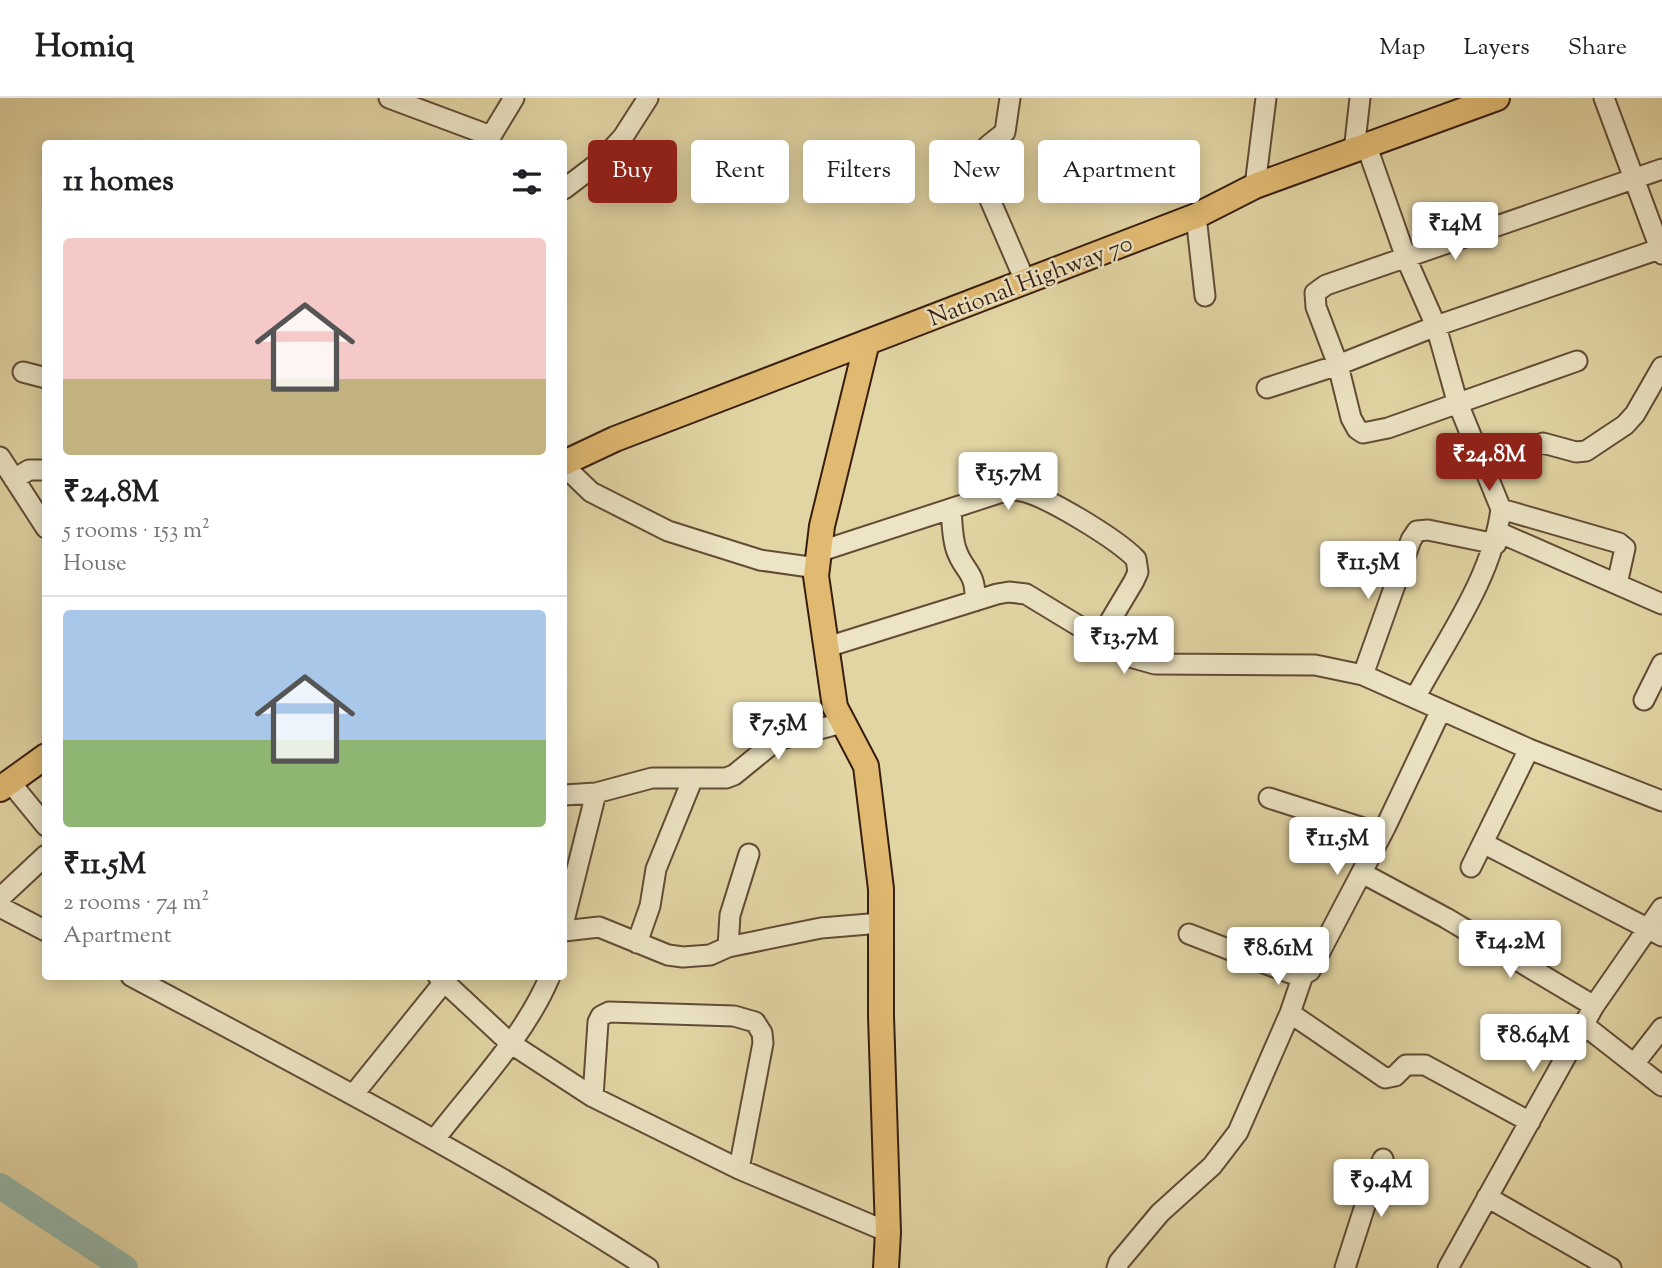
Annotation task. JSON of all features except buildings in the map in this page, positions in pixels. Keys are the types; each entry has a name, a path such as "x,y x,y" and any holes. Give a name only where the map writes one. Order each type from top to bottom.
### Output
{"main road":[{"name":"National Highway 70","path":"567,463 615,439 1196,216 1255,186 1497,98"},
{"path":"867,342 817,560 818,599 832,694 842,723 866,766 881,889 882,1076 888,1232 886,1268"},
{"path":"5,785 42,759"}],"street":[{"path":"389,98 495,140 514,98"},
{"path":"567,187 601,161 623,137 649,98"},
{"path":"1010,98 1005,132 983,148 979,161 981,179 1026,283"},
{"path":"1255,186 1266,98"},
{"path":"1360,98 1361,149 1437,326 1457,401 1501,509 1497,538 1483,573 1415,698"},
{"path":"1267,388 1338,365 1437,326 1661,251 1604,98"},
{"path":"1577,361 1457,401 1388,428 1363,433 1357,429 1351,418 1338,365 1316,307 1317,289 1662,169"},
{"path":"1196,216 1206,296"},
{"path":"1483,465 1543,443 1576,452 1586,451 1625,425 1635,414 1662,367"},
{"path":"23,372 42,376"},
{"path":"0,457 42,522"},
{"path":"567,468 590,492 668,531 760,560 817,560 951,509 999,493 1019,490 1084,523 1132,555 1138,564 1138,572 1100,638"},
{"path":"14,479 29,470 42,470"},
{"path":"951,509 954,544 974,578 975,601"},
{"path":"1501,509 1619,543 1625,548 1625,556 1617,584"},
{"path":"1363,674 1411,540 1418,531 1497,538 1662,604"},
{"path":"827,647 975,601 1009,592 1026,594 1130,657 1155,664 1315,664 1363,674 1529,749 1662,801"},
{"path":"1644,700 1662,664"},
{"path":"1116,1268 1160,1213 1228,1148 1243,1121 1290,1013 1303,975 1316,964 1441,710"},
{"path":"567,795 596,793 652,778 726,778 734,775 777,740 842,723"},
{"path":"1471,867 1529,749"},
{"path":"637,943 650,906 653,879 693,778"},
{"path":"5,785 42,822"},
{"path":"567,909 596,793"},
{"path":"1269,798 1382,834"},
{"path":"1483,843 1654,933"},
{"path":"728,947 730,915 748,854"},
{"path":"0,898 42,859"},
{"path":"1362,873 1446,918 1594,1006"},
{"path":"0,907 42,929"},
{"path":"1448,1268 1594,1006 1654,933 1662,908"},
{"path":"567,930 593,926 683,957 710,954 728,947 821,928 881,923"},
{"path":"1189,934 1290,973 1303,975"},
{"path":"353,1095 440,980"},
{"path":"442,980 510,1042 593,1097 739,1169 888,1232"},
{"path":"435,1139 510,1042 549,980"},
{"path":"151,982 435,1139 577,1222 648,1268"},
{"path":"593,1097 598,1023 601,1016 608,1012 621,1010 749,1018 760,1027 763,1043 739,1169"},
{"path":"1290,1013 1385,1077 1395,1076 1406,1065 1425,1065 1530,1122"},
{"path":"1584,1025 1662,1086"},
{"path":"1634,1064 1662,1028"},
{"path":"1345,1268 1360,1218 1384,1159"},
{"path":"1487,1197 1611,1268"}],"waterway":[{"path":"0,1186 125,1268"}]}
